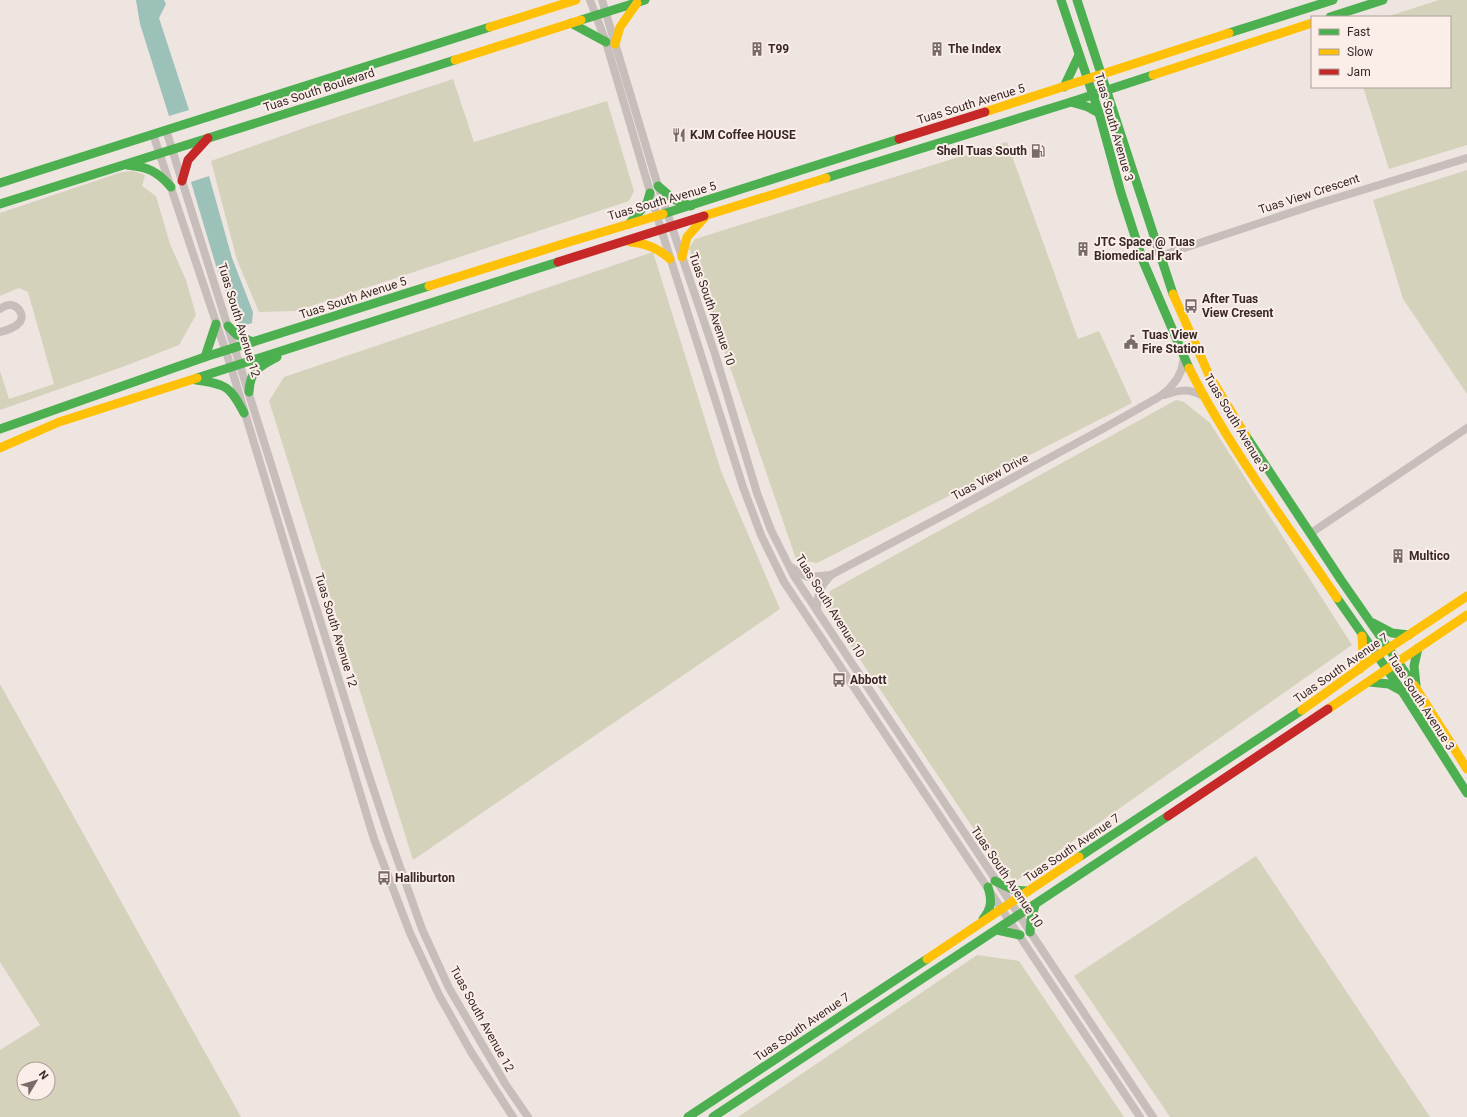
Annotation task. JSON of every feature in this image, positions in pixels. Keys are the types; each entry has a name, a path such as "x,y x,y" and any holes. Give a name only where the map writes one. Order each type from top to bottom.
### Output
{"main road":[{"path":"0,183 576,0"},
{"name":"Tuas South Avenue 3","path":"1061,0 1099,113 1121,193 1143,261 1184,358 1203,396 1250,471 1402,691 1467,793"},
{"name":"Tuas South Avenue 3","path":"1077,0 1178,310 1216,388 1310,533 1416,688 1467,769"},
{"name":"Tuas South Avenue 5","path":"0,429 235,347 657,215 691,206 1333,0"},
{"path":"1333,16 1383,0"},
{"path":"615,44 620,25 641,1"},
{"name":"Tuas South Boulevard","path":"0,204 641,1"},
{"path":"571,23 606,42"},
{"path":"0,448 59,422 661,229 1071,102 1106,89 1311,23"},
{"path":"1064,87 1080,55"},
{"path":"1095,55 1102,61 1121,67"},
{"path":"1113,110 1116,96 1123,84"},
{"path":"1071,102 1088,107 1099,113"},
{"path":"182,182 188,160 209,137"},
{"path":"123,165 142,166 161,175 170,187"},
{"path":"658,186 673,198 691,206"},
{"path":"629,224 647,204 650,193"},
{"path":"682,257 687,237 705,216"},
{"path":"622,242 637,242 652,245 661,250 670,258"},
{"path":"1168,320 1176,315 1178,310"},
{"path":"205,357 216,324"},
{"path":"228,326 237,335 253,342"},
{"path":"249,392 249,382 254,372 295,347"},
{"path":"191,380 218,382 225,386 230,391 244,413"},
{"name":"Tuas South Avenue 7","path":"688,1117 1324,695 1388,648 1467,596"},
{"path":"713,1117 1035,905 1398,663 1467,615"},
{"path":"1370,622 1392,633 1409,635"},
{"path":"1360,669 1363,654 1362,633"},
{"path":"1416,688 1413,666 1418,648"},
{"path":"1369,682 1389,684 1402,691"},
{"path":"996,881 1014,890 1028,892"},
{"path":"979,923 990,912 990,895 988,888"},
{"path":"1030,932 1031,920 1035,905"},
{"path":"997,930 1008,931 1020,935"}],"street":[{"name":"Tuas South Avenue 10","path":"590,0 606,42 661,229 743,487 761,535 784,582 1140,1117"},
{"name":"Tuas South Avenue 10","path":"602,0 658,186 715,354 757,493 771,530 794,576 1018,916 1153,1117"},
{"name":"Tuas South Avenue 12","path":"166,130 374,790 422,929 449,988 506,1086 528,1117"},
{"name":"Tuas South Avenue 12","path":"153,134 225,351 374,839 407,926 440,995 471,1052 513,1117"},
{"name":"Tuas View Crescent","path":"1160,256 1320,203 1467,158"},
{"path":"0,309 9,305 14,305 21,312 20,322 11,329 0,332"},
{"name":"Tuas View Drive","path":"1159,397 1169,389 1177,379 1181,371 1184,358"},
{"name":"Tuas View Drive","path":"789,566 808,577 831,574 948,513 1159,397 1172,392 1189,390 1203,396"},
{"path":"1310,533 1467,428"},
{"name":"Tuas View Drive","path":"817,610 819,590 831,574"}],"shaded area":[{"path":"1439,0 1467,0 1467,145 1389,169 1363,88 1451,88 1451,16 1389,16"},
{"path":"453,79 474,142 607,101 634,191 629,201 296,311 259,312 237,260 211,161 307,127"},
{"path":"1007,142 1078,339 1099,331 1132,403 817,563 796,559 689,248 695,239"},
{"path":"1467,170 1467,394 1403,299 1373,200"},
{"path":"133,171 145,175 142,186 156,196 170,244 186,280 196,315 179,345 125,366 0,410 0,371 9,399 54,384 28,292 19,288 0,296 0,213 122,172"},
{"path":"653,252 721,471 780,609 413,860 269,401 284,377"},
{"path":"1176,400 1184,402 1210,423 1352,645 1016,881 1002,871 826,609 830,591"},
{"path":"0,684 241,1117 0,1117 0,1050 40,1025 0,962"},
{"path":"1256,856 1430,1117 1170,1117 1074,976"},
{"path":"977,955 1019,961 1124,1117 738,1117"}],"water":[{"path":"136,0 164,0 166,4 159,18 189,110 169,116 140,24"},
{"path":"209,176 232,258 253,312 252,323 240,327 216,266 191,182"}],"traffic: fast":[{"path":"581,20 645,0"},
{"path":"1061,0 1099,113 1121,193 1143,261 1189,368"},
{"path":"1077,0 1173,294"},
{"path":"1229,33 1333,0"},
{"path":"1333,16 1383,0"},
{"path":"571,23 606,42"},
{"path":"0,183 490,27"},
{"path":"1064,87 1079,55"},
{"path":"0,204 455,60"},
{"path":"826,178 1153,75"},
{"path":"1071,102 1088,107 1099,113"},
{"path":"663,214 899,139"},
{"path":"127,165 141,167 152,171 161,177 171,187"},
{"path":"658,186 673,199 691,206"},
{"path":"629,224 647,203 650,193"},
{"path":"197,378 558,262"},
{"path":"0,429 205,357 429,286"},
{"path":"205,357 216,324"},
{"path":"228,326 237,335 253,342"},
{"path":"249,392 251,379 257,370 277,357"},
{"path":"196,380 214,383 226,388 235,397 244,413"},
{"path":"1246,436 1341,580 1414,685"},
{"path":"1337,598 1402,691 1467,793"},
{"path":"1373,623 1392,633 1409,635"},
{"path":"1416,685 1414,666 1418,648"},
{"path":"1369,682 1389,684 1400,690"},
{"path":"1079,857 1302,710"},
{"path":"713,1117 1168,816"},
{"path":"995,881 1014,890 1028,891"},
{"path":"983,919 990,907 988,887"},
{"path":"1030,932 1031,920 1035,905"},
{"path":"997,930 1020,935"},
{"path":"688,1117 927,959"}],"traffic: slow":[{"path":"490,27 576,0"},
{"path":"615,44 620,27 637,3"},
{"path":"455,60 581,20"},
{"path":"1153,75 1311,23"},
{"path":"985,112 1229,33"},
{"path":"704,216 826,178"},
{"path":"429,286 663,214"},
{"path":"682,257 687,237 705,217"},
{"path":"630,242 652,247 670,259"},
{"path":"1173,294 1209,375 1246,436"},
{"path":"1189,368 1240,457 1337,598"},
{"path":"0,448 59,422 197,378"},
{"path":"1302,710 1377,656 1467,596"},
{"path":"1328,709 1467,615"},
{"path":"1360,669 1363,654 1362,636"},
{"path":"1414,685 1467,769"},
{"path":"927,959 1079,857"}],"traffic: jam":[{"path":"899,139 985,112"},
{"path":"182,181 188,160 208,138"},
{"path":"558,262 704,216"},
{"path":"1168,816 1328,709"}],"place":[{"name":"T99","path":"757,49"},
{"name":"The Index","path":"937,49"},
{"name":"KJM Coffee HOUSE","path":"679,135"},
{"name":"Shell Tuas South","path":"1038,151"},
{"name":"JTC Space @ Tuas Biomedical Park","path":"1083,249"},
{"name":"After Tuas View Cresent","path":"1191,306"},
{"name":"Tuas View Fire Station","path":"1131,342"},
{"name":"Multico","path":"1398,556"},
{"name":"Abbott","path":"839,680"},
{"name":"Halliburton","path":"384,878"}]}
